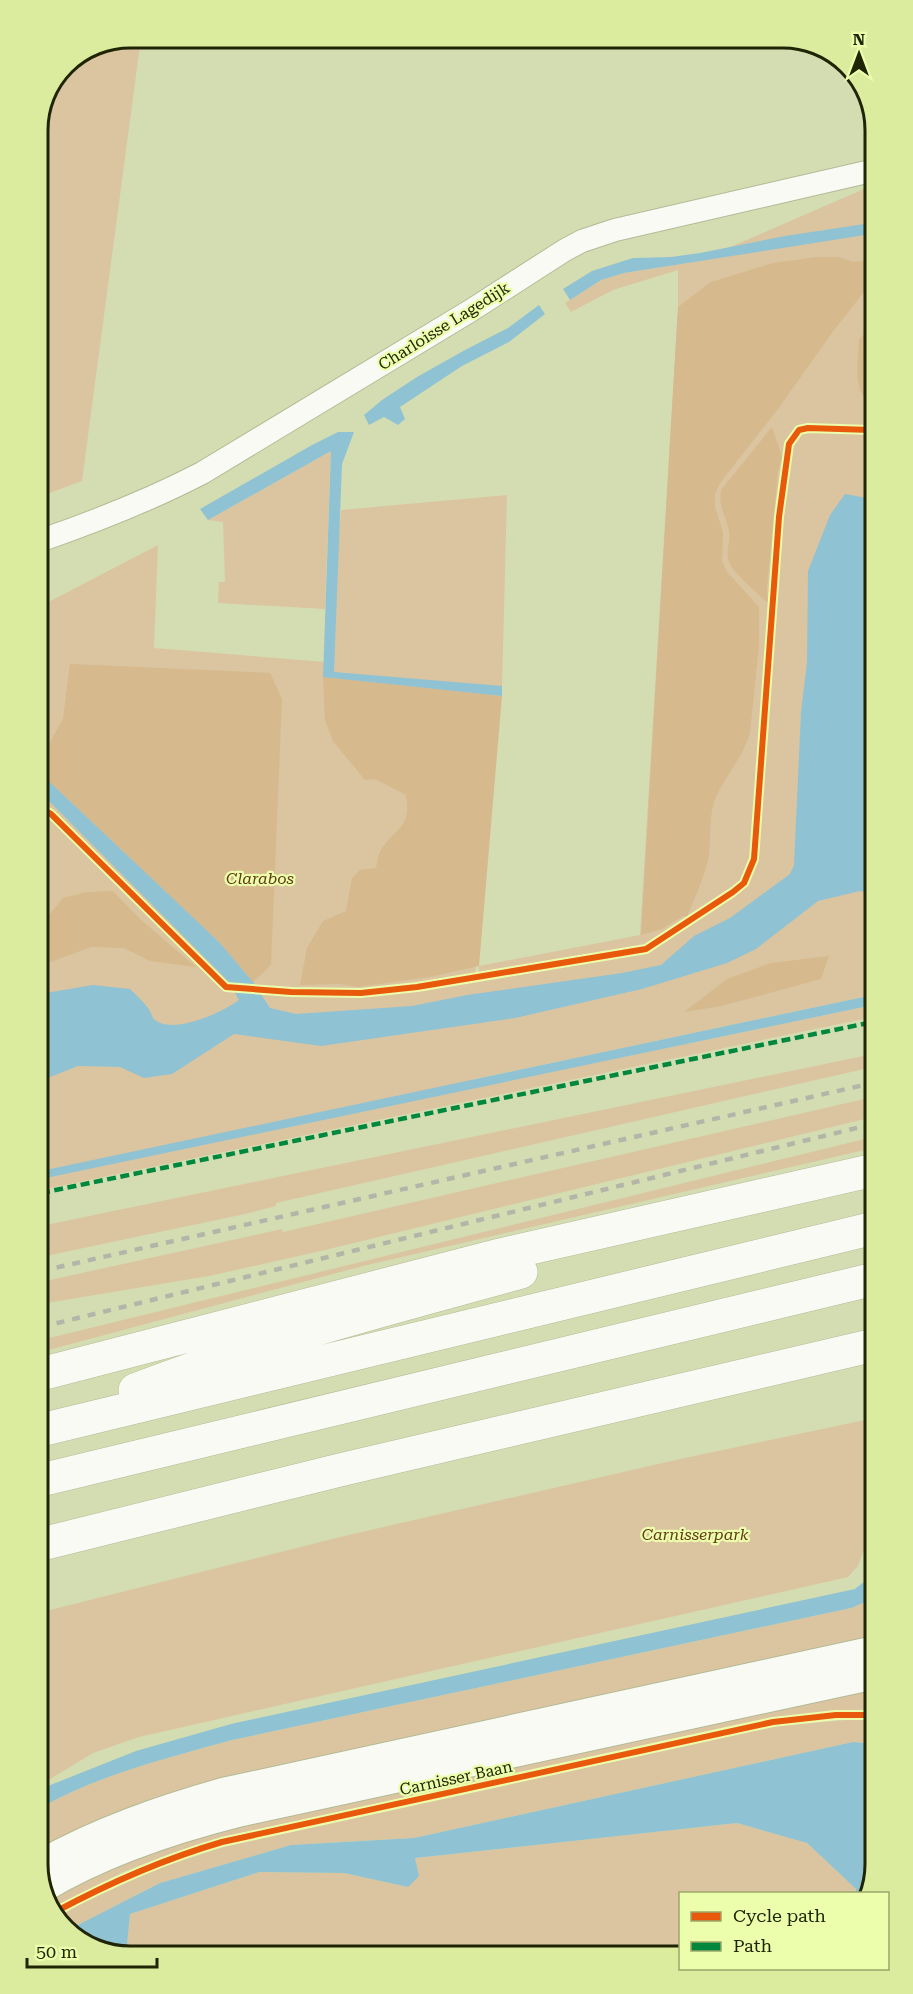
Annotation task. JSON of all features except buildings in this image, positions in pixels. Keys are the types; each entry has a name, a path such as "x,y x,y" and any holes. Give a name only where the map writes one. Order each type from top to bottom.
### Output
{"highway":[{"path":"48,1372 500,1255 865,1172"},
{"path":"48,1422 194,1367 311,1330 534,1269 763,1196"},
{"path":"48,1428 865,1230"},
{"path":"48,1478 865,1281"},
{"path":"48,1543 344,1469 865,1347"}],"main road":[{"path":"48,1860 86,1840 168,1808 223,1792 865,1652"},
{"name":"Carnisser Baan","path":"51,1885 98,1861 173,1831 232,1815 865,1677"}],"street":[{"name":"Charloisse Lagedijk","path":"48,537 134,504 202,473 582,241 615,230 865,172"}],"green space":[{"path":"140,48 82,481 48,494 48,124 56,94 76,68 98,54"},
{"name":"Clarabos","path":"865,189 865,997 471,1080 470,1083 98,1166 865,1007 865,1019 48,1189 48,602 158,545 154,648 326,662 341,510 507,495 502,686 490,686 475,980 478,980 479,966 640,935 678,307 678,270 613,290 571,312 565,303 601,280 624,273 698,261"},
{"path":"817,257 838,257 853,262 865,261 865,291 720,483 715,494 715,507 723,532 722,561 727,572 759,607 759,645 750,733 715,799 709,855 700,886 687,917 683,916 662,929 641,935 678,307 711,282 773,263"},
{"path":"865,334 865,398 858,383 859,339"},
{"path":"772,427 782,457 778,471 767,589 768,603 739,576 730,563 729,531 720,496 721,490"},
{"path":"331,451 325,609 218,603 219,582 225,582 223,522 208,520"},
{"name":"Clarabos","path":"70,664 270,673 282,699 271,965 253,982 219,942 48,780 48,746 63,719"},
{"path":"323,677 502,696 479,966 429,977 358,987 340,984 300,985 307,948 323,921 346,911 352,878 360,870 376,868 381,850 401,827 407,815 406,795 375,779 365,780 333,741 325,720"},
{"path":"113,891 140,919 196,967 150,961 124,948 91,947 48,963 48,916 63,898 87,892"},
{"path":"829,956 821,979 721,1006 684,1012 727,979 771,963"},
{"path":"865,1056 865,1069 276,1203 276,1206 245,1214 48,1256 48,1225"},
{"path":"865,1099 865,1119 321,1251 209,1276 48,1303 48,1280 282,1229 283,1232"},
{"path":"865,1139 865,1150 363,1266 48,1350 48,1338"},
{"name":"Carnisserpark","path":"865,1420 865,1546 858,1566 848,1577 139,1737 93,1753 48,1780 48,1610 340,1537 680,1459"},
{"path":"865,1602 865,1646 48,1852 48,1804 88,1785 159,1760 232,1740 851,1608"},
{"path":"865,1682 865,1710 823,1712 745,1723 212,1840 123,1872 59,1905 52,1891 156,1843"},
{"path":"865,1719 865,1743 853,1742 414,1838 291,1845 160,1883 76,1926 64,1913 156,1869 227,1846 777,1726"},
{"path":"737,1823 807,1843 856,1889 856,1892 679,1892 679,1946 127,1946 130,1914 259,1872 344,1873 408,1887 415,1858"}],"water":[{"path":"865,224 865,235 624,273 601,280 570,300 563,289 592,271 633,258 671,257 700,253 785,236"},
{"path":"539,305 545,314 509,342 462,366 400,407 405,419 398,425 384,417 369,425 364,415 382,400 417,377 508,328"},
{"path":"338,432 354,432 342,464 334,672 502,686 502,696 323,677 331,451 208,520 200,509"},
{"path":"845,494 865,498 865,892 860,891 818,901 756,949 727,963 642,989 515,1018 321,1046 234,1034 172,1074 144,1078 120,1067 78,1066 48,1078 48,993 93,985 130,989 146,1005 154,1019 162,1024 173,1025 185,1024 210,1016 239,1000 229,982 48,800 48,780 219,942 253,982 270,1008 296,1014 412,1006 467,995 622,973 661,965 694,936 730,918 790,874 794,865 801,712 807,662 808,571 830,515"},
{"path":"865,997 865,1007 48,1178 48,1170"},
{"path":"865,1581 865,1602 851,1608 232,1740 111,1776 48,1804 48,1786 136,1751 231,1724 855,1589"},
{"path":"853,1742 865,1743 865,1864 860,1892 856,1892 856,1889 807,1843 737,1823 415,1858 419,1876 408,1887 344,1873 259,1872 130,1914 127,1946 103,1942 76,1926 160,1883 291,1845 414,1838"}],"railway":[{"path":"48,1269 865,1085"},
{"path":"48,1325 865,1126"}],"marked path":[{"path":"48,1192 865,1024"}],"cycle path":[{"path":"48,812 226,987 291,992 361,993 417,987 646,949 744,883 754,859 779,517 789,444 799,430 808,428 865,430"},
{"path":"61,1909 137,1873 222,1842 773,1722 836,1715 865,1715"}]}
